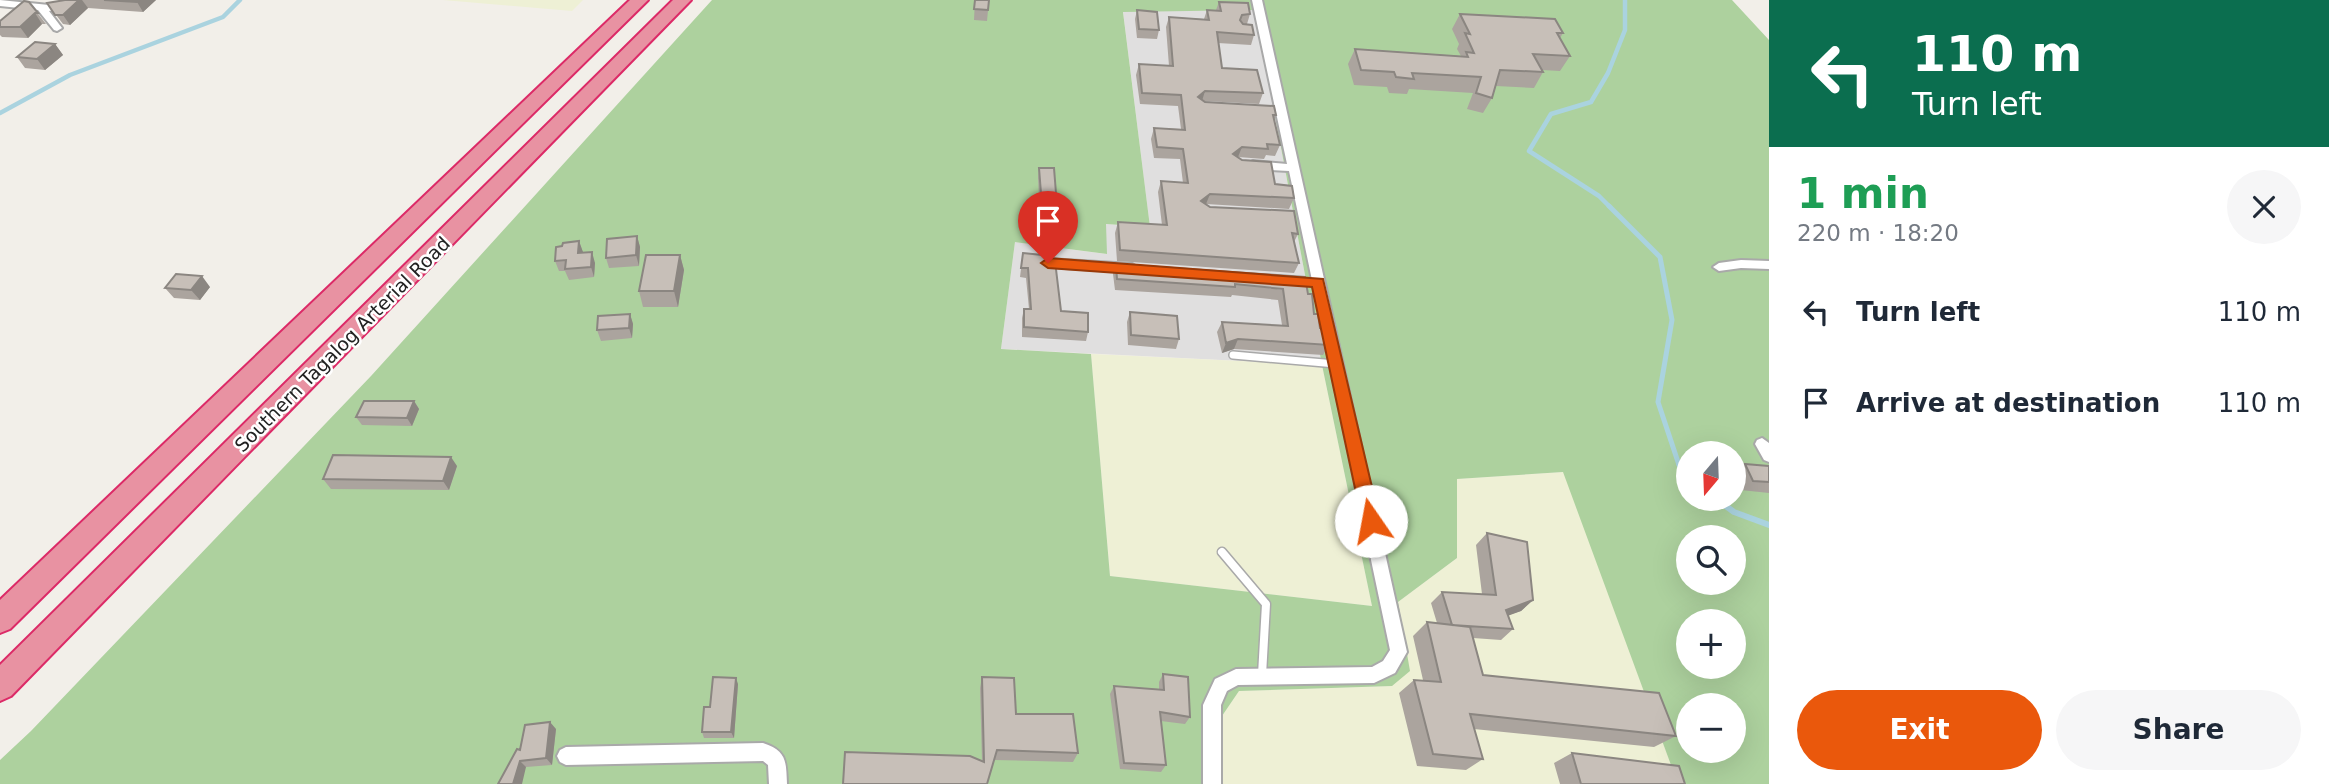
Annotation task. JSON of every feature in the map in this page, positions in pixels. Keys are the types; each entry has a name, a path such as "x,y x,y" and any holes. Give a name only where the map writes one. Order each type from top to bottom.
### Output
{"highway":[{"name":"Southern Tagalog Arterial Road","path":"0,619 640,0"},
{"name":"Southern Tagalog Arterial Road","path":"0,687 683,0"}],"street":[{"path":"0,3 61,8 97,0"},
{"path":"1212,784 1212,705 1221,685 1236,677 1374,675 1389,667 1399,652 1337,364 1311,282 1296,215 1293,168 1274,111 1258,31 1257,0"},
{"path":"41,7 57,28"},
{"path":"1238,164 1293,168"},
{"path":"1048,263 1146,269"},
{"path":"1719,267 1741,264 1769,265"},
{"path":"566,756 763,752 772,755 777,763 778,784"}],"lane":[{"path":"1233,355 1337,364"},
{"path":"1222,552 1266,604 1262,676"}],"shaded area":[{"path":"1255,10 1322,365 1001,349 1015,242 1106,254 1106,224 1150,227 1123,11"}],"green space":[{"path":"443,0 583,0 572,11"},
{"path":"712,0 1732,0 1769,40 1769,784 1678,784 1563,472 1457,479 1457,558 1398,602 1410,671 1392,686 1239,691 1222,716 1222,784 0,784 0,760 31,731 371,376","holes":["1255,10 1322,365 1372,606 1110,576 1091,354 1001,349 1015,242 1107,254 1106,224 1150,227 1123,12"]},
{"path":"1091,354 1322,365 1372,606 1110,576"},
{"path":"1564,472 1678,784 1222,784 1222,716 1239,691 1391,686 1398,602 1457,558 1457,479"}],"building":[{"path":"79,0 63,15 55,15 47,3"},
{"path":"104,0 139,0 137,2"},
{"path":"975,0 989,0 988,10 974,9"},
{"path":"24,1 29,2 38,13 20,27 0,27 0,21"},
{"path":"1219,2 1248,3 1250,14 1242,15 1240,20 1243,24 1252,25 1254,35 1217,32 1222,68 1257,70 1263,93 1205,91 1198,97 1205,102 1274,106 1276,115 1273,115 1280,145 1267,144 1268,149 1242,147 1233,154 1242,160 1271,162 1275,184 1292,186 1294,198 1210,194 1201,201 1210,207 1294,211 1298,234 1292,233 1299,263 1120,250 1118,222 1167,225 1161,181 1188,183 1183,149 1157,147 1154,128 1185,130 1181,95 1142,93 1139,64 1173,66 1169,17 1209,20 1207,10 1221,11"},
{"path":"1137,10 1157,12 1159,30 1139,29"},
{"path":"1460,14 1555,19 1563,33 1557,33 1570,56 1533,54 1543,72 1500,70 1492,98 1476,93 1481,77 1412,73 1414,79 1396,77 1394,72 1361,70 1355,49 1468,57 1466,52 1474,53 1465,33 1470,34"},
{"path":"35,42 55,44 37,59 17,57"},
{"path":"1039,168 1054,168 1057,206 1042,206"},
{"path":"637,236 636,255 606,258 607,239"},
{"path":"579,241 578,253 592,252 591,267 565,269 566,260 555,261 556,247 562,246 563,243"},
{"path":"1023,253 1042,255 1055,261 1061,311 1088,313 1088,332 1024,327 1024,309 1031,309 1028,268 1021,268"},
{"path":"646,255 680,255 674,291 639,291"},
{"path":"1116,264 1305,277 1308,294 1312,294 1314,314 1318,314 1320,328 1325,328 1329,345 1238,339 1226,343 1222,322 1288,326 1283,289 1235,284 1235,287 1117,279"},
{"path":"176,274 202,276 191,290 165,288"},
{"path":"1130,312 1177,316 1179,339 1131,335"},
{"path":"630,314 629,328 597,330 598,316"},
{"path":"364,401 414,401 407,418 356,417"},
{"path":"333,455 451,457 443,481 323,479"},
{"path":"1746,464 1769,466 1769,482 1753,481"},
{"path":"1487,533 1527,542 1533,600 1506,610 1513,629 1452,625 1442,592 1496,595"},
{"path":"1427,622 1470,627 1483,675 1659,693 1676,736 1470,714 1483,759 1433,754 1414,680 1441,682"},
{"path":"1163,674 1188,677 1190,717 1160,712 1166,765 1124,763 1114,686 1164,690"},
{"path":"713,677 736,678 731,732 702,732 704,707 710,707"},
{"path":"982,677 1014,678 1016,714 1073,714 1078,753 997,750 987,784 843,784 845,752 970,756 984,762"},
{"path":"550,722 546,758 520,761 513,784 498,784 517,749 520,750 525,725"},
{"path":"1572,753 1679,766 1685,784 1581,784"}],"waterway":[{"path":"0,113 70,75 223,17 240,0"},
{"path":"1625,0 1625,30 1608,73 1591,102 1551,114 1529,151 1599,196 1660,257 1672,320 1658,402 1676,456"},
{"path":"1733,511 1769,525"}],"route":[{"path":"1048,263 1318,282 1371,521"}]}
